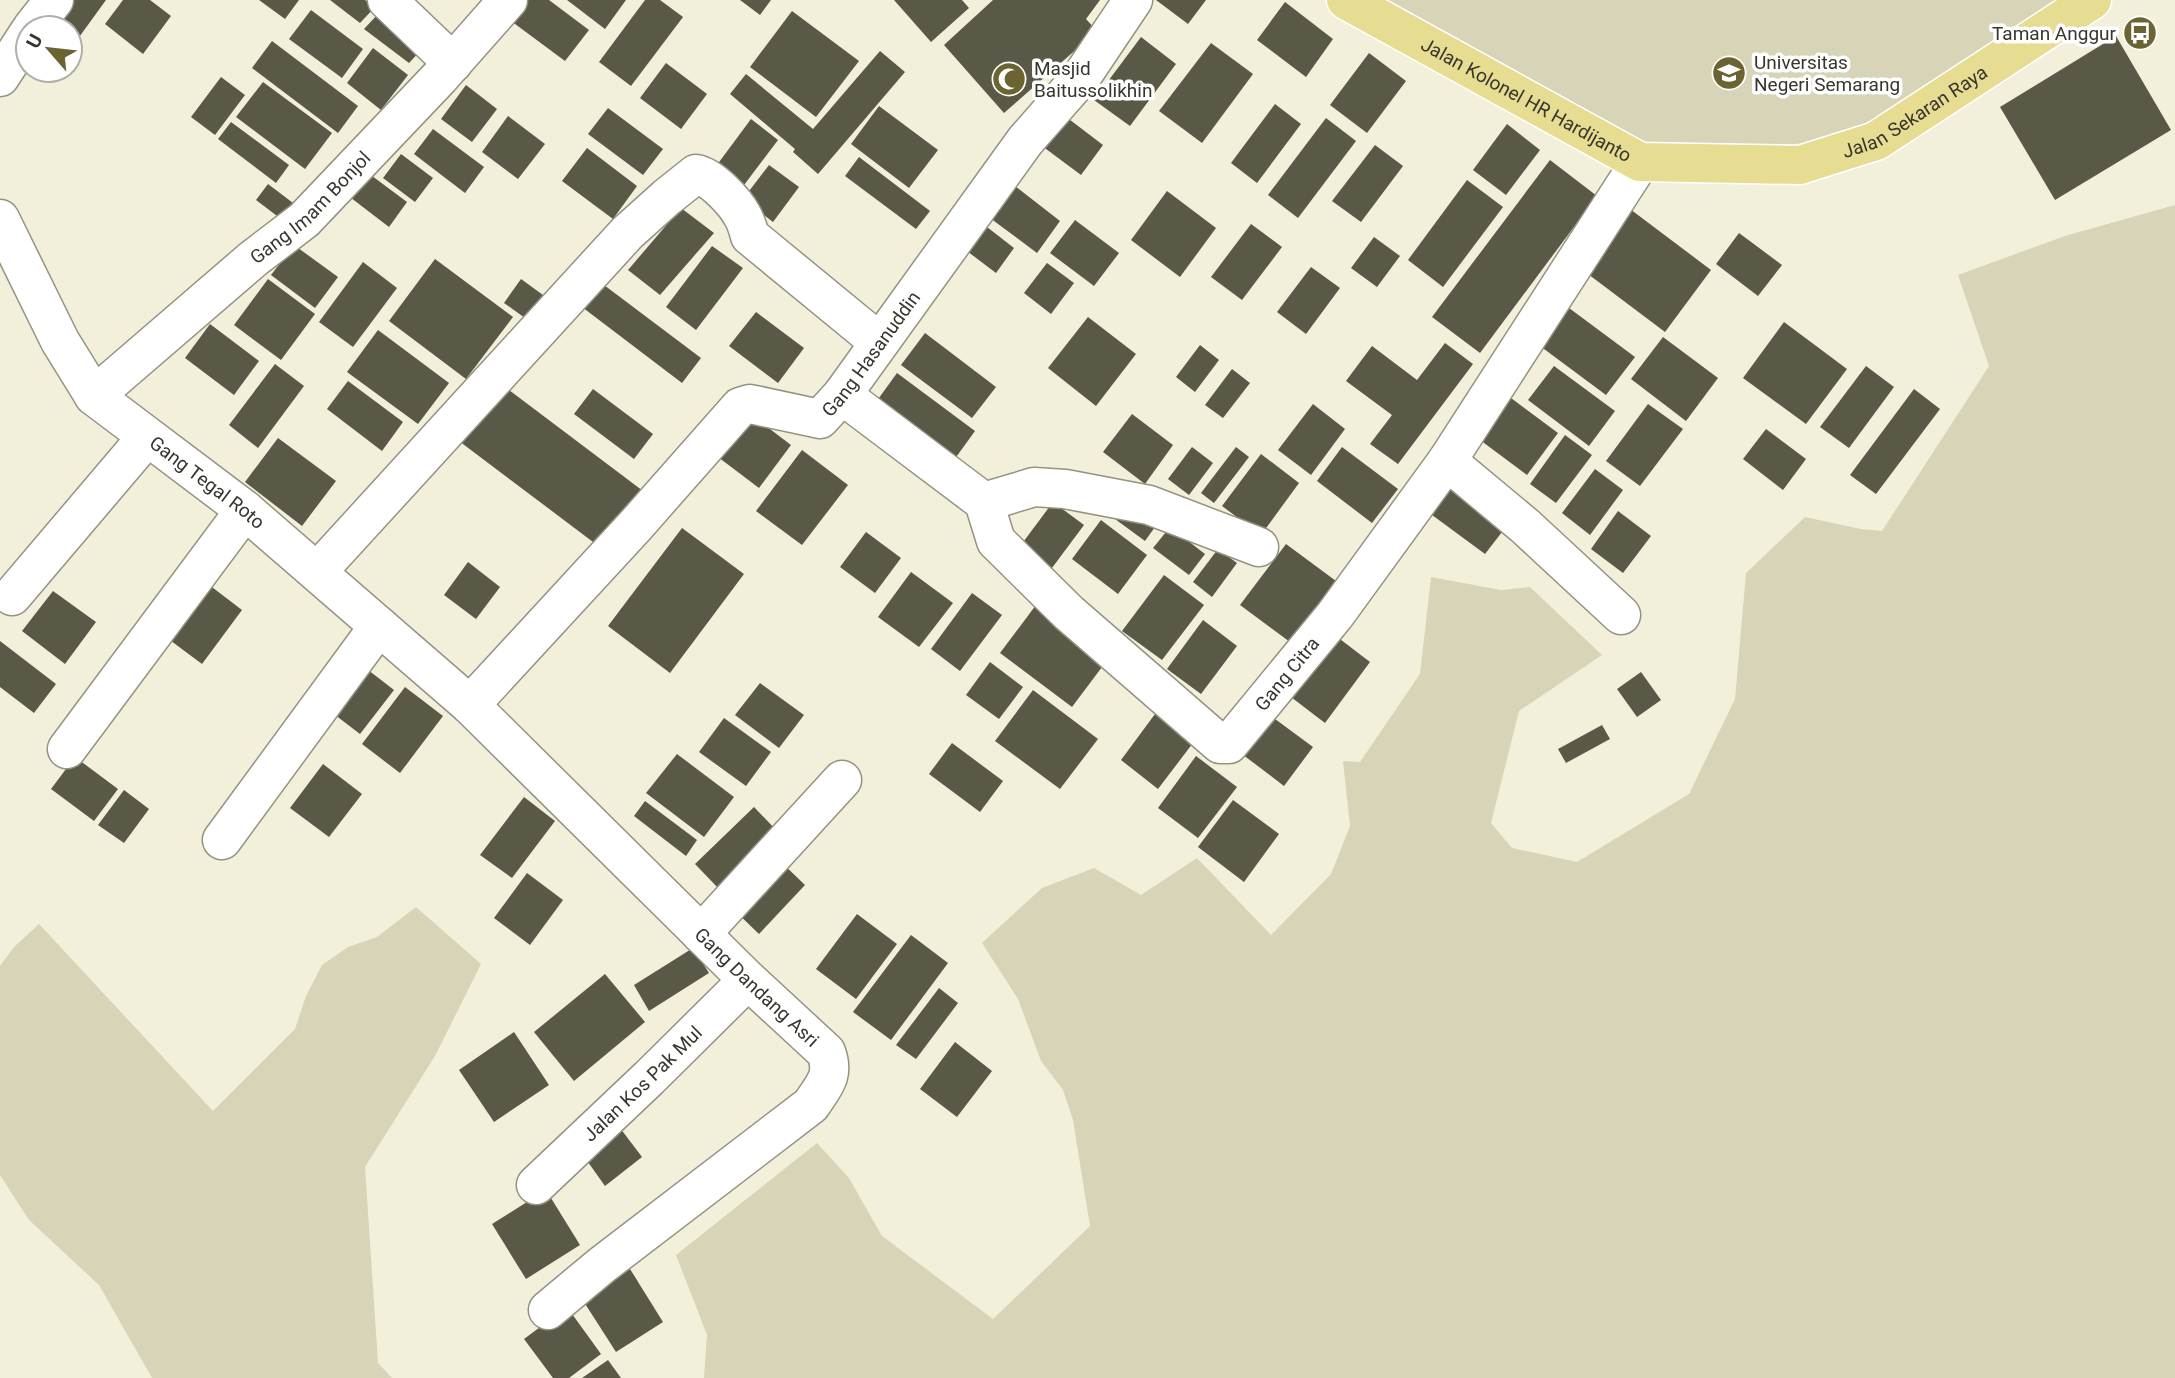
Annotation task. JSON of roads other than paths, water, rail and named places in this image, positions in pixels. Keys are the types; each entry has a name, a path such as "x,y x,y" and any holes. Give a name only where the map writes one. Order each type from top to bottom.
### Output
{"main road":[{"name":"Jalan Kolonel HR Hardijanto","path":"1346,0 1640,162 1800,165"},
{"name":"Jalan Sekaran Raya","path":"1800,165 1877,141 2092,0"}],"street":[{"path":"43,14 54,0"},
{"path":"387,0 453,63"},
{"name":"Gang Imam Bonjol","path":"94,397 253,259 304,220 453,63 508,0"},
{"name":"Gang Hasanuddin","path":"470,705 740,407 750,404 820,419 842,395 1025,141 1082,76 1133,0"},
{"path":"0,77 14,56"},
{"name":"Gang Citra","path":"984,502 996,541 1014,559 1069,613 1220,744 1229,744 1335,615 1447,461 1640,162"},
{"path":"317,572 627,233 696,174 711,180 726,195 742,214 750,236 879,342"},
{"name":"Gang Tegal Roto","path":"0,219 60,341 94,397 245,510 470,705"},
{"path":"842,395 984,502 1034,487 1065,488 1149,505 1259,547"},
{"path":"12,596 147,437"},
{"path":"1447,461 1525,526 1621,615"},
{"path":"67,749 245,510"},
{"path":"222,840 379,626"},
{"name":"Gang Dandang Asri","path":"470,705 748,980 827,1052 832,1066 829,1079 811,1105 602,1265 548,1310"},
{"path":"701,934 842,780"},
{"name":"Jalan Kos Pak Mul","path":"536,1185 748,980"}],"place":[{"name":"Taman Anggur","path":"2140,33"},
{"name":"Universitas Negeri Semarang","path":"1729,73"},
{"name":"Masjid Baitussolikhin","path":"1009,79"}]}
